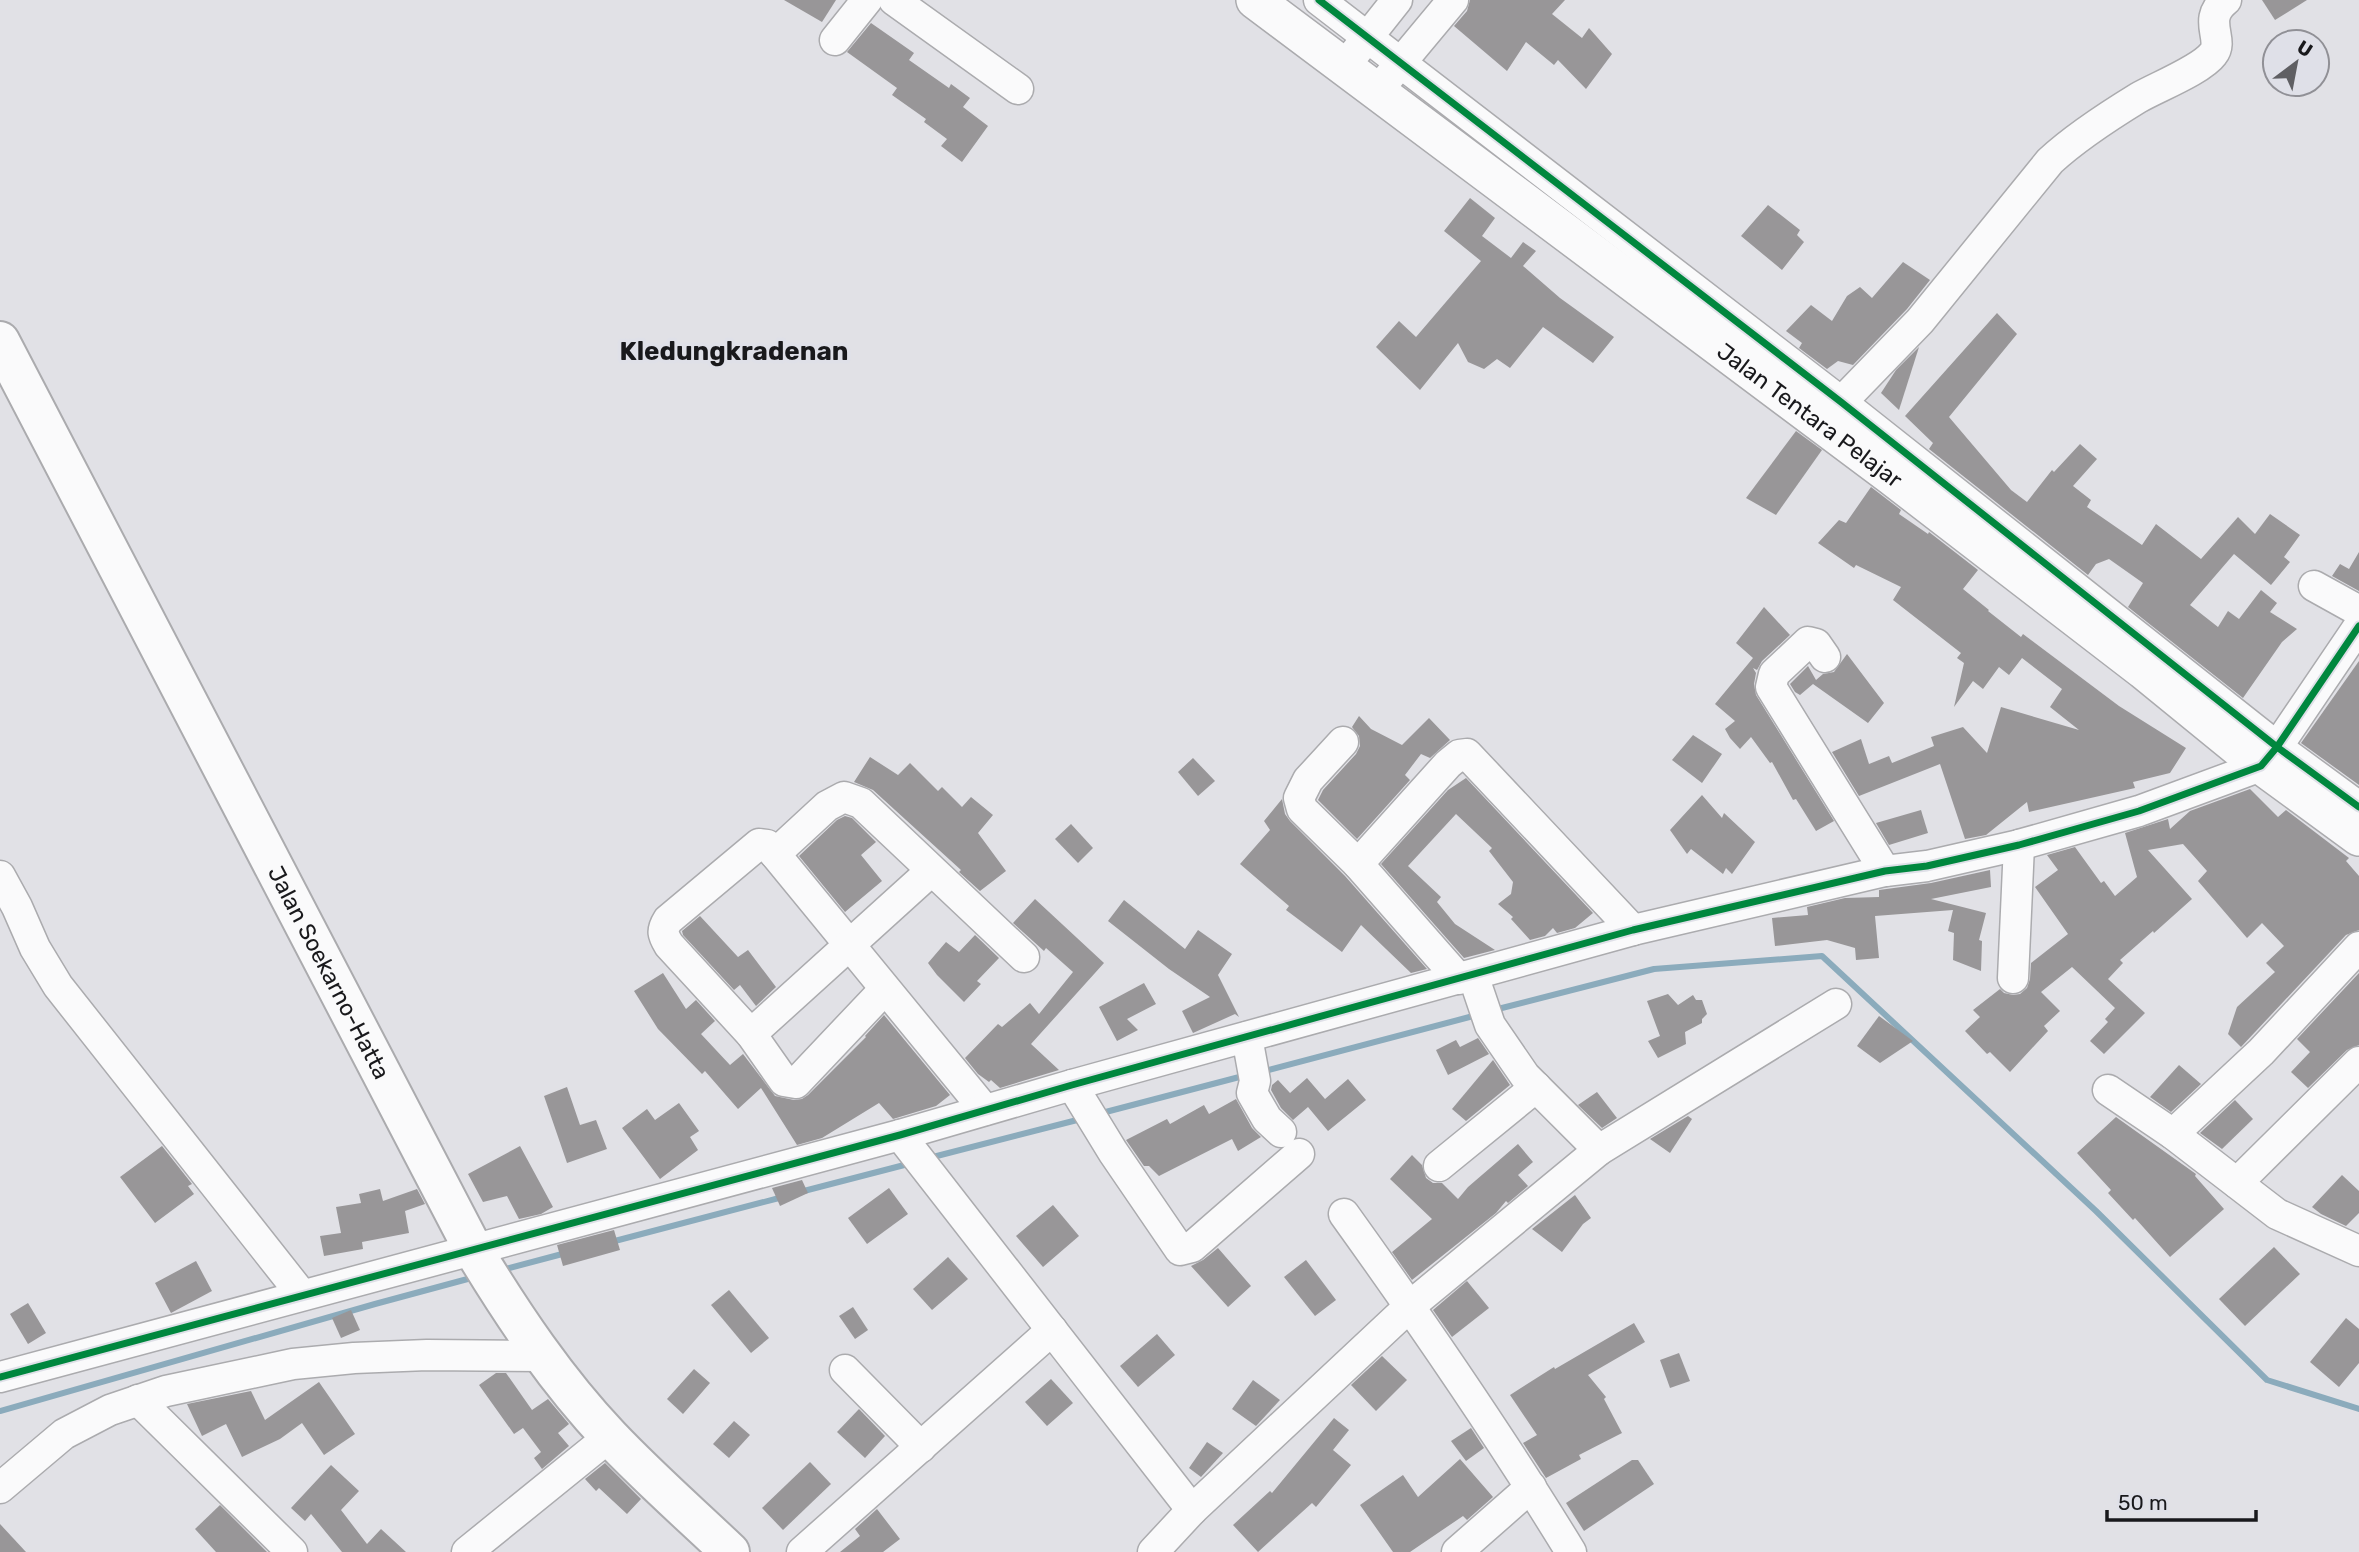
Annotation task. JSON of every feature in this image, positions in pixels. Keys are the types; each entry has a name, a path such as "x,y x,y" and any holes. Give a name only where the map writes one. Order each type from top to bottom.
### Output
{"highway":[{"name":"Jalan Soekarno-Hatta","path":"0,341 484,1266 542,1356 609,1437 730,1552"}],"main road":[{"name":"Jalan Tentara Pelajar","path":"1255,0 1378,92 1831,413 2143,670 2269,756 2359,837"}],"street":[{"path":"835,40 867,0"},
{"path":"894,0 1018,89"},
{"path":"1319,0 1831,413 1920,321 2050,161 2067,145 2214,53 2217,41 2213,21 2226,0"},
{"path":"1344,67 1397,0"},
{"path":"1378,92 1453,0"},
{"path":"2314,586 2359,611"},
{"path":"0,1377 302,1295 484,1266 900,1135 1072,1086 1251,1057 1476,995 1633,930 1885,871 1927,866 2019,845 2138,811 2269,756 2359,626"},
{"path":"1825,657 1816,644 1808,642 1774,674 1771,687 1885,871"},
{"path":"1343,742 1308,779 1299,798 1302,809 1358,864 1476,995 1525,1076 1599,1150"},
{"path":"1358,864 1448,764 1459,755 1467,754 1633,930"},
{"path":"2269,756 2359,807"},
{"path":"775,854 827,806 844,797 861,803 1024,957"},
{"path":"885,989 793,1084 784,1081 751,1034 669,945 662,934 663,928 668,920 759,844 767,845 985,1110"},
{"path":"2013,978 2019,845"},
{"path":"751,1034 931,871"},
{"path":"0,876 18,906 35,948 58,986 302,1295"},
{"path":"2173,1134 2261,1052 2359,947"},
{"path":"1153,1552 1192,1510 1410,1306 1599,1150 1836,1004"},
{"path":"1072,1086 1180,1250 1192,1247 1290,1143 1266,1119 1252,1093 1251,1057"},
{"path":"2236,1183 2359,1062"},
{"path":"1439,1166 1536,1087"},
{"path":"2108,1090 2173,1134 2277,1214 2359,1251"},
{"path":"900,1135 1192,1510"},
{"path":"1344,1214 1410,1306 1531,1487 1571,1552"},
{"path":"802,1552 1052,1330"},
{"path":"0,1488 64,1434 110,1410 176,1389 293,1364 427,1355 542,1356"},
{"path":"845,1370 921,1447"},
{"path":"138,1400 292,1552"},
{"path":"467,1552 609,1437"},
{"path":"1457,1552 1531,1487"}],"building":[{"path":"784,0 836,0 822,22"},
{"path":"1470,0 1565,0 1552,14 1582,38 1589,28 1612,54 1586,89 1558,60 1554,65 1526,42 1507,71 1454,26 1467,11"},
{"path":"2262,0 2307,0 2275,20"},
{"path":"871,23 914,53 909,60 949,88 951,84 970,98 963,107 988,126 962,162 941,146 947,139 924,122 926,119 892,95 897,88 847,52"},
{"path":"1470,198 1495,218 1482,236 1511,258 1523,242 1536,251 1523,266 1560,298 1614,337 1593,363 1543,327 1510,368 1497,359 1484,369 1468,362 1458,343 1420,390 1376,347 1399,321 1416,337 1481,261 1444,231"},
{"path":"1768,205 1800,230 1797,235 1804,242 1782,270 1741,236"},
{"path":"1903,262 1930,280 1907,309 1853,365 1838,361 1827,369 1799,348 1802,343 1786,331 1811,305 1832,321 1847,296 1860,287 1872,298"},
{"path":"1997,313 2017,334 1949,417 2011,490 2027,502 2052,470 2054,472 2080,444 2097,459 2073,486 2091,500 2087,507 2142,545 2156,524 2201,559 2238,517 2255,534 2270,514 2300,535 2284,557 2290,562 2271,585 2234,554 2190,605 2218,627 2228,611 2239,619 2261,590 2277,603 2270,612 2297,629 2282,642 2243,698 2128,607 2143,583 2109,559 2096,564 2088,575 1929,449 1933,443 1905,416"},
{"path":"1919,347 1899,410 1881,393 1896,370"},
{"path":"1796,431 1822,450 1776,515 1746,498"},
{"path":"1871,487 1901,510 1899,514 1928,534 1929,532 1978,570 1963,589 1988,611 2119,706 2186,748 2170,773 2133,782 2135,788 2029,812 2027,802 1986,835 1965,839 1940,764 1859,796 1832,752 1861,739 1869,764 1889,756 1892,763 1934,746 1931,737 1963,727 1987,753 2001,707 2079,730 2050,707 2062,689 2022,658 2009,675 1999,667 1983,689 1973,681 1954,707 1964,663 1957,658 1961,653 1893,600 1901,587 1856,565 1854,568 1818,543 1839,520 1846,523"},
{"path":"2359,552 2359,591 2332,576 2340,564 2349,569"},
{"path":"1764,607 1790,635 1762,661 1757,670 1753,668 1756,673 1756,695 1834,821 1816,831 1796,799 1793,800 1772,762 1770,763 1751,737 1740,749 1730,738 1725,729 1735,721 1715,704 1753,658 1736,643"},
{"path":"1847,654 1884,703 1868,723 1813,684 1800,695 1790,684 1808,666 1816,680 1823,674 1834,672"},
{"path":"2359,661 2359,785 2301,743"},
{"path":"1359,716 1371,729 1402,745 1429,718 1450,740 1430,758 1421,754 1405,775 1410,780 1357,839 1318,800 1323,790 1360,746 1359,736 1352,727"},
{"path":"1693,735 1722,754 1702,783 1672,760"},
{"path":"870,757 898,775 910,763 938,791 942,787 962,807 971,797 993,815 978,833 1006,871 980,891 959,872 961,870 873,790 854,782"},
{"path":"1193,758 1215,781 1198,796 1178,772"},
{"path":"1466,778 1593,913 1575,928 1557,933 1553,928 1545,936 1530,940 1511,919 1513,917 1498,904 1511,894 1513,882 1489,851 1492,848 1456,814 1408,866 1441,897 1437,902 1455,924 1495,950 1464,958 1381,864 1448,790"},
{"path":"2250,789 2278,817 2286,810 2349,858 2346,861 2359,876 2359,930 2346,935 2241,1047 2228,1034 2237,1007 2275,972 2266,963 2284,946 2262,923 2247,938 2198,881 2207,871 2183,844 2148,850 2192,899 2120,960 2123,963 2108,979 2145,1013 2104,1054 2090,1041 2108,1022 2105,1019 2115,1008 2072,967 2041,992 2060,1011 2044,1026 2048,1031 2010,1072 1990,1052 1987,1054 1965,1031 1980,1017 1973,1010 2000,989 2013,995 2020,994 2027,988 2031,963 2068,934 2035,887 2058,870 2047,855 2075,847 2101,883 2104,881 2115,896 2137,877 2125,833 2168,819 2170,829 2190,811"},
{"path":"1702,795 1722,818 1724,813 1755,842 1732,874 1726,868 1723,874 1691,849 1687,854 1670,830"},
{"path":"1282,799 1285,814 1290,821 1345,876 1427,969 1411,973 1361,925 1342,952 1286,910 1289,906 1240,864 1270,830 1264,821"},
{"path":"1921,810 1928,833 1889,845 1876,823"},
{"path":"845,816 852,818 876,842 861,855 882,881 845,912 799,856 837,820"},
{"path":"1071,824 1093,848 1078,863 1055,839"},
{"path":"1990,870 1991,887 1931,899 1986,913 1979,940 1982,941 1981,971 1953,960 1954,933 1948,931 1953,910 1875,916 1879,958 1856,960 1855,948 1827,940 1775,946 1772,918 1808,915 1807,907 1845,898 1879,897 1879,890 1931,883"},
{"path":"1035,899 1104,963 1031,1044 1059,1070 1000,1088 978,1074 965,1058 998,1024 1002,1027 1030,1003 1039,1014 1073,972 1013,923"},
{"path":"1124,900 1185,949 1198,930 1232,954 1218,975 1239,1017 1235,1014 1193,1033 1182,1011 1210,997 1108,921"},
{"path":"700,916 738,957 748,950 776,987 756,1006 740,985 734,990 683,935 682,931"},
{"path":"975,935 999,958 977,981 981,984 964,1002 928,963 946,942 959,952"},
{"path":"663,973 686,1009 696,1000 715,1021 701,1034 730,1065 743,1054 775,1096 794,1100 808,1095 866,1037 884,1015 950,1095 936,1106 893,1119 879,1103 822,1138 797,1145 761,1088 738,1109 705,1071 702,1074 658,1029 634,991"},
{"path":"2359,973 2359,1045 2347,1050 2308,1088 2291,1072 2310,1052 2297,1039"},
{"path":"1144,983 1156,1004 1127,1019 1138,1030 1117,1041 1099,1007"},
{"path":"1668,994 1678,1005 1693,995 1696,1000 1702,1000 1707,1014 1702,1023 1685,1032 1686,1044 1658,1058 1648,1041 1660,1036 1647,1001"},
{"path":"1879,1016 1913,1041 1880,1063 1857,1046"},
{"path":"1478,1038 1489,1054 1448,1075 1436,1050 1456,1040 1460,1047"},
{"path":"1493,1060 1510,1085 1466,1121 1452,1109"},
{"path":"2179,1065 2201,1084 2171,1112 2150,1097"},
{"path":"1307,1078 1325,1099 1348,1079 1366,1100 1328,1131 1308,1107 1293,1120 1281,1108 1271,1090 1272,1085 1278,1080 1290,1093"},
{"path":"567,1087 580,1125 596,1120 607,1149 567,1163 544,1096"},
{"path":"1597,1092 1617,1118 1602,1128 1578,1105"},
{"path":"1236,1099 1252,1128 1261,1137 1238,1151 1232,1139 1159,1176 1149,1166 1144,1166 1126,1140 1167,1119 1170,1124 1204,1105 1209,1114"},
{"path":"2235,1100 2253,1119 2222,1149 2200,1133"},
{"path":"679,1103 699,1131 690,1137 698,1150 660,1179 622,1128 647,1109 655,1120"},
{"path":"1688,1116 1692,1119 1670,1153 1650,1139"},
{"path":"2116,1117 2196,1174 2224,1209 2170,1257 2108,1193 2111,1190 2077,1153"},
{"path":"1518,1144 1533,1162 1518,1175 1528,1186 1508,1203 1506,1201 1496,1213 1412,1280 1392,1252 1432,1219 1390,1179 1412,1155 1422,1165 1426,1178 1433,1183 1442,1183 1458,1199"},
{"path":"162,1146 192,1184 188,1186 194,1194 155,1223 120,1177"},
{"path":"520,1146 553,1207 541,1214 519,1219 507,1196 483,1202 468,1174"},
{"path":"2342,1175 2359,1191 2359,1213 2346,1226 2312,1207"},
{"path":"802,1180 808,1193 780,1206 772,1188"},
{"path":"889,1188 908,1214 867,1244 848,1218"},
{"path":"380,1189 383,1201 417,1189 425,1204 405,1211 409,1233 362,1242 363,1249 324,1256 320,1236 341,1233 336,1207 361,1203 359,1194"},
{"path":"1575,1195 1591,1218 1583,1224 1562,1252 1532,1229"},
{"path":"1053,1205 1079,1236 1043,1267 1016,1236"},
{"path":"614,1230 620,1250 563,1266 557,1245"},
{"path":"2274,1247 2300,1274 2245,1326 2219,1299"},
{"path":"1218,1248 1251,1286 1228,1307 1191,1266"},
{"path":"948,1257 968,1279 932,1310 913,1289"},
{"path":"1306,1260 1336,1300 1315,1316 1284,1277"},
{"path":"196,1261 212,1291 171,1313 155,1283"},
{"path":"1467,1281 1489,1308 1452,1337 1433,1310"},
{"path":"729,1290 769,1338 751,1353 711,1305"},
{"path":"28,1303 46,1333 28,1344 10,1314"},
{"path":"853,1307 868,1330 855,1339 839,1316"},
{"path":"351,1310 360,1330 341,1338 332,1318"},
{"path":"2346,1318 2359,1329 2359,1363 2339,1387 2310,1362"},
{"path":"1634,1323 1645,1342 1588,1375 1606,1397 1604,1399 1622,1433 1579,1455 1581,1459 1546,1478 1523,1443 1537,1435 1510,1395 1554,1367 1555,1369"},
{"path":"1157,1334 1175,1355 1138,1387 1120,1366"},
{"path":"1679,1353 1690,1381 1670,1388 1660,1360"},
{"path":"1382,1356 1407,1380 1376,1411 1351,1385"},
{"path":"694,1369 710,1383 683,1414 667,1399"},
{"path":"496,1373 506,1373 532,1410 548,1399 569,1424 558,1433 569,1446 542,1469 534,1458 541,1452 523,1428 514,1434 479,1385"},
{"path":"1051,1379 1073,1403 1047,1426 1025,1402"},
{"path":"1253,1380 1280,1400 1256,1426 1232,1409"},
{"path":"319,1382 355,1434 324,1455 302,1423 280,1439 242,1457 226,1424 202,1436 187,1404 251,1391 265,1420"},
{"path":"859,1409 885,1436 865,1458 837,1432"},
{"path":"1334,1418 1349,1430 1333,1450 1351,1465 1316,1507 1312,1503 1258,1552 1233,1525 1270,1491 1272,1493"},
{"path":"734,1421 750,1435 729,1458 713,1444"},
{"path":"1471,1428 1484,1448 1466,1461 1451,1441"},
{"path":"1207,1442 1223,1453 1201,1477 1189,1468"},
{"path":"1460,1459 1493,1497 1467,1520 1463,1516 1410,1552 1393,1552 1360,1505 1403,1475 1418,1497"},
{"path":"1632,1460 1638,1460 1654,1484 1584,1531 1566,1503"},
{"path":"810,1462 831,1484 783,1530 762,1508"},
{"path":"605,1463 641,1499 627,1514 599,1488 596,1491 585,1479"},
{"path":"331,1465 359,1491 341,1510 367,1544 381,1529 406,1552 342,1552 311,1514 305,1521 291,1508"},
{"path":"220,1505 267,1552 216,1552 195,1529"},
{"path":"877,1509 900,1539 883,1552 840,1552 860,1536 855,1529"},
{"path":"0,1524 26,1552 0,1552"}],"waterway":[{"path":"1494,1010 1654,969 1822,956 2096,1211 2267,1380 2359,1409"},
{"path":"1261,1072 1477,1015"},
{"path":"1098,1114 1247,1075"},
{"path":"929,1158 1081,1119"},
{"path":"800,1192 912,1163"},
{"path":"611,1242 783,1197"},
{"path":"502,1270 566,1253"},
{"path":"0,1411 475,1277"}],"cycle path":[{"path":"1319,0 1841,402 2277,747 2359,807"},
{"path":"0,1377 900,1135 1633,930 1885,871 1927,866 2019,845 2139,811 2261,766 2277,747 2359,626"}],"district":[{"name":"Kledungkradenan","path":"734,351"}]}
